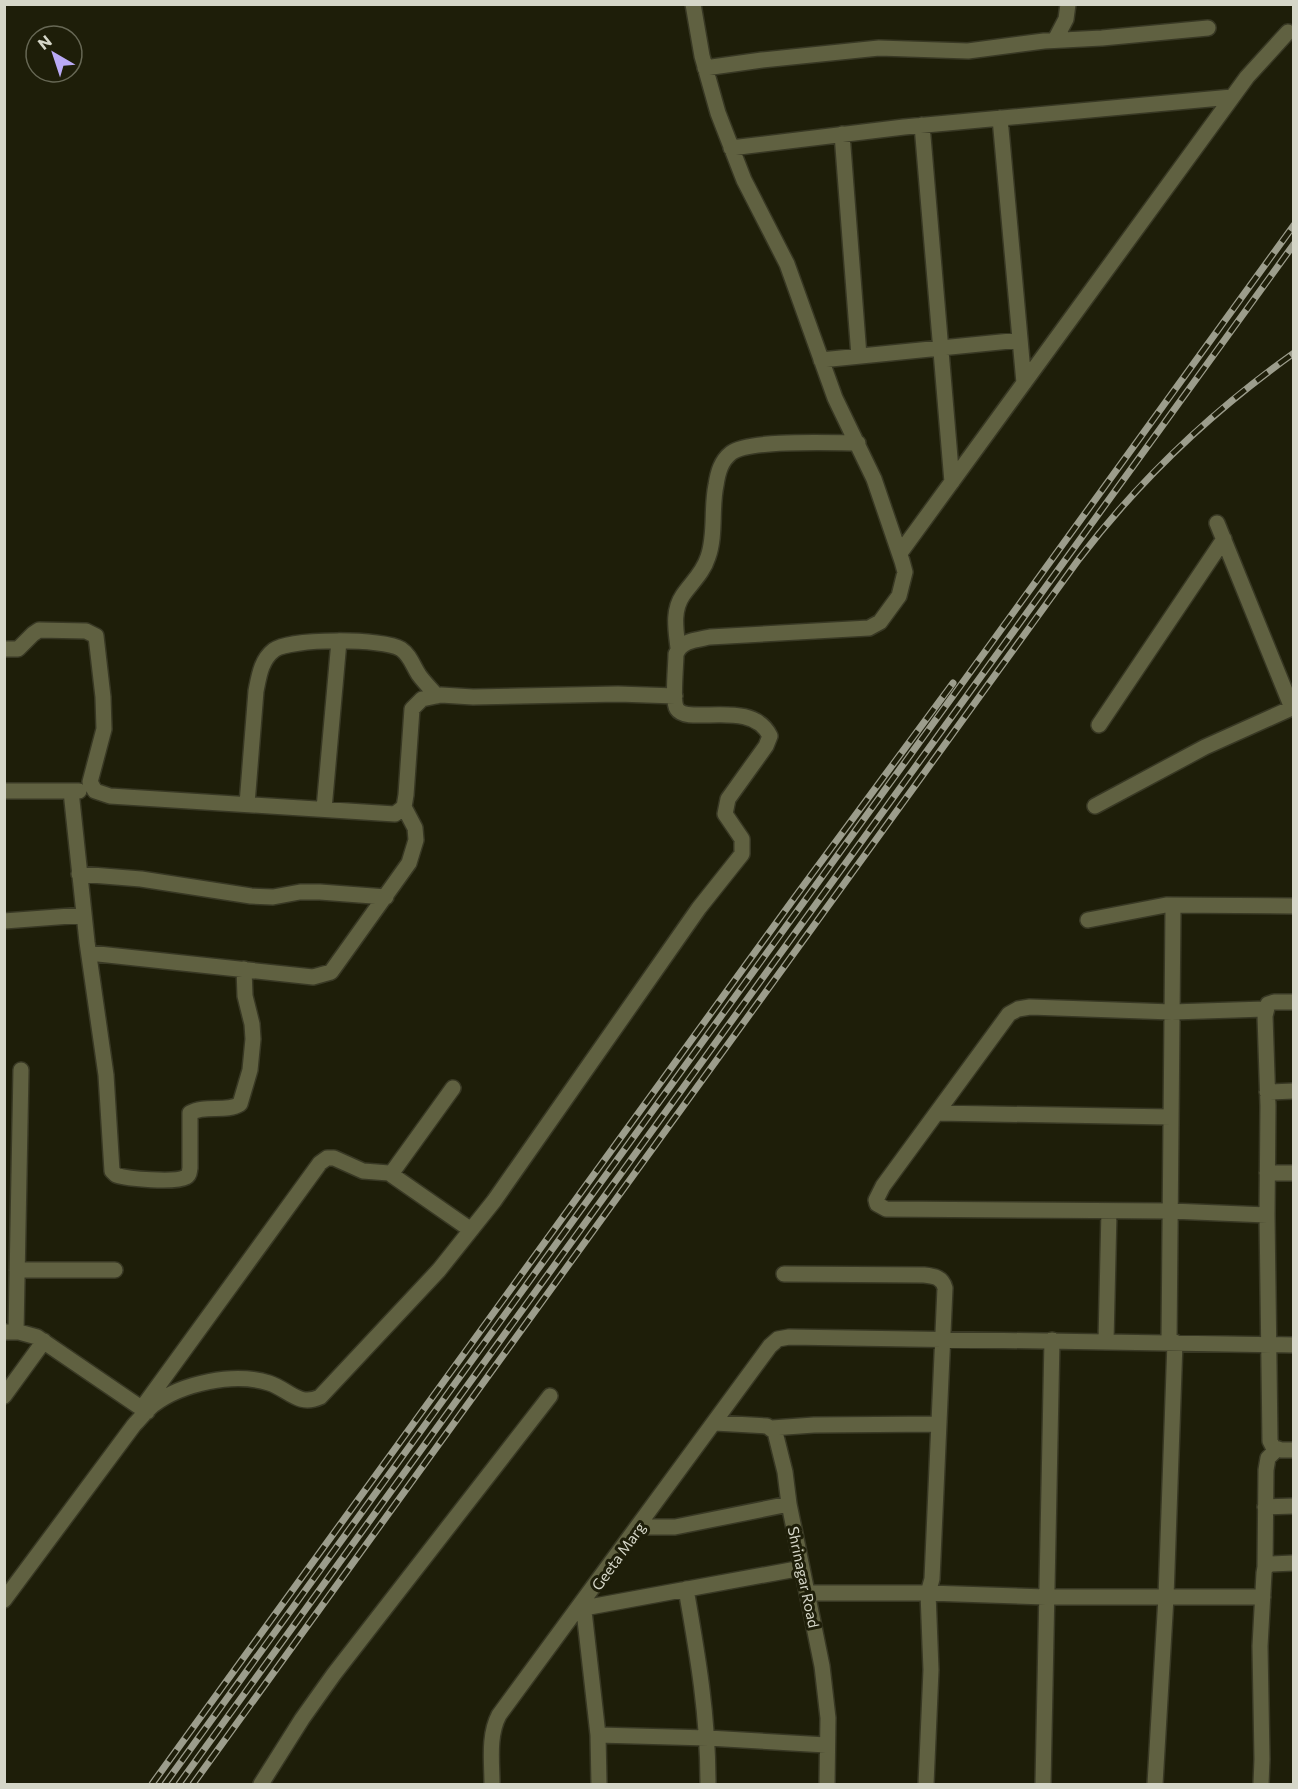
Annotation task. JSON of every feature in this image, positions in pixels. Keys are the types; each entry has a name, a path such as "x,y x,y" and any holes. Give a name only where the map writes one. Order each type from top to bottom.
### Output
{"street":[{"path":"678,648 691,641 710,638 874,626 888,613 899,596 905,572 873,479 835,398 787,264 744,180 717,113 705,68 693,4"},
{"path":"1055,40 1066,19 1068,4"},
{"path":"705,68 869,49 968,51 1055,40 1208,28"},
{"path":"900,553 1256,65 1288,33"},
{"path":"731,148 922,125 1232,98"},
{"path":"1000,118 1024,383"},
{"path":"922,125 952,482"},
{"path":"842,134 859,356"},
{"path":"821,360 1020,340"},
{"path":"144,1410 178,1390 212,1381 243,1379 269,1383 300,1399 310,1401 320,1396 432,1277 471,1230 552,1119 699,908 742,854 742,839 726,818 725,808 766,746 770,736 751,718 739,715 682,714 675,708 678,648 675,622 683,595 702,571 709,556 715,487 719,468 733,452 752,445 858,443"},
{"path":"1095,806 1205,747 1292,708 1217,523"},
{"path":"1099,725 1224,539"},
{"path":"4,649 18,649 39,630 86,631 96,636 104,729 90,782 95,791"},
{"path":"324,809 339,641"},
{"path":"247,804 256,691 265,661 275,649 287,644 339,641 388,644 397,647 408,656 420,676 437,696"},
{"path":"88,953 313,976 331,972 409,863 416,840 415,828 404,807 412,709 422,699 437,696 618,694 675,696"},
{"path":"4,791 95,791 110,796 395,814 404,807"},
{"path":"71,791 88,953 106,1075 112,1171 120,1177 162,1180 186,1177 190,1168 190,1113 199,1109 234,1107 243,1100 254,1039 245,996 244,969"},
{"path":"79,874 141,879 251,896 273,897 300,892 320,892 386,897"},
{"path":"1155,1785 1166,1597 1172,1342 1171,1117 1173,910 1175,906"},
{"path":"1088,920 1155,907 1293,906"},
{"path":"4,921 84,915"},
{"path":"1293,1002 1274,1002 1268,1004 1265,1009 1270,1441 1273,1448 1293,1450"},
{"path":"1265,1009 1172,1012 1029,1007 1018,1009 1009,1014 883,1186 876,1200 880,1207 886,1209 1171,1211 1267,1215"},
{"path":"21,1070 17,1270 10,1332 28,1333 44,1341 144,1410"},
{"path":"391,1174 453,1088"},
{"path":"1267,1092 1293,1091"},
{"path":"937,1113 1171,1117"},
{"path":"4,1600 134,1425 320,1163 327,1158 334,1158 363,1171 391,1174 471,1230"},
{"path":"1267,1173 1293,1173"},
{"path":"1106,1341 1109,1211"},
{"path":"17,1270 115,1270"},
{"path":"784,1274 936,1276 944,1282 932,1579 928,1593 931,1670 926,1785"},
{"name":"Geeta Marg","path":"492,1785 494,1724 508,1702 584,1605 770,1346 778,1339 789,1337 943,1339"},
{"path":"943,1339 1293,1345"},
{"path":"1043,1785 1052,1340"},
{"path":"4,1396 44,1341"},
{"path":"261,1785 302,1719 334,1674 550,1396"},
{"path":"715,1423 772,1428 939,1424"},
{"name":"Shrinagar Road","path":"772,1428 783,1461 789,1504 826,1692 827,1785"},
{"path":"1261,1785 1260,1646 1265,1567 1266,1470 1268,1458 1277,1449"},
{"path":"639,1527 662,1528 690,1524 789,1504"},
{"path":"1265,1507 1293,1506"},
{"path":"1265,1567 1270,1564 1293,1563"},
{"path":"599,1785 598,1735 584,1605 802,1568"},
{"path":"686,1589 701,1672 708,1738 708,1785"},
{"path":"807,1593 1263,1598"},
{"path":"598,1735 708,1738 826,1745"}],"railway":[{"path":"165,1784 1294,225"},
{"path":"179,1784 1294,244"},
{"path":"193,1784 1079,559 1127,501 1179,448 1263,375 1294,353"},
{"path":"152,1784 795,897 953,683"}]}
